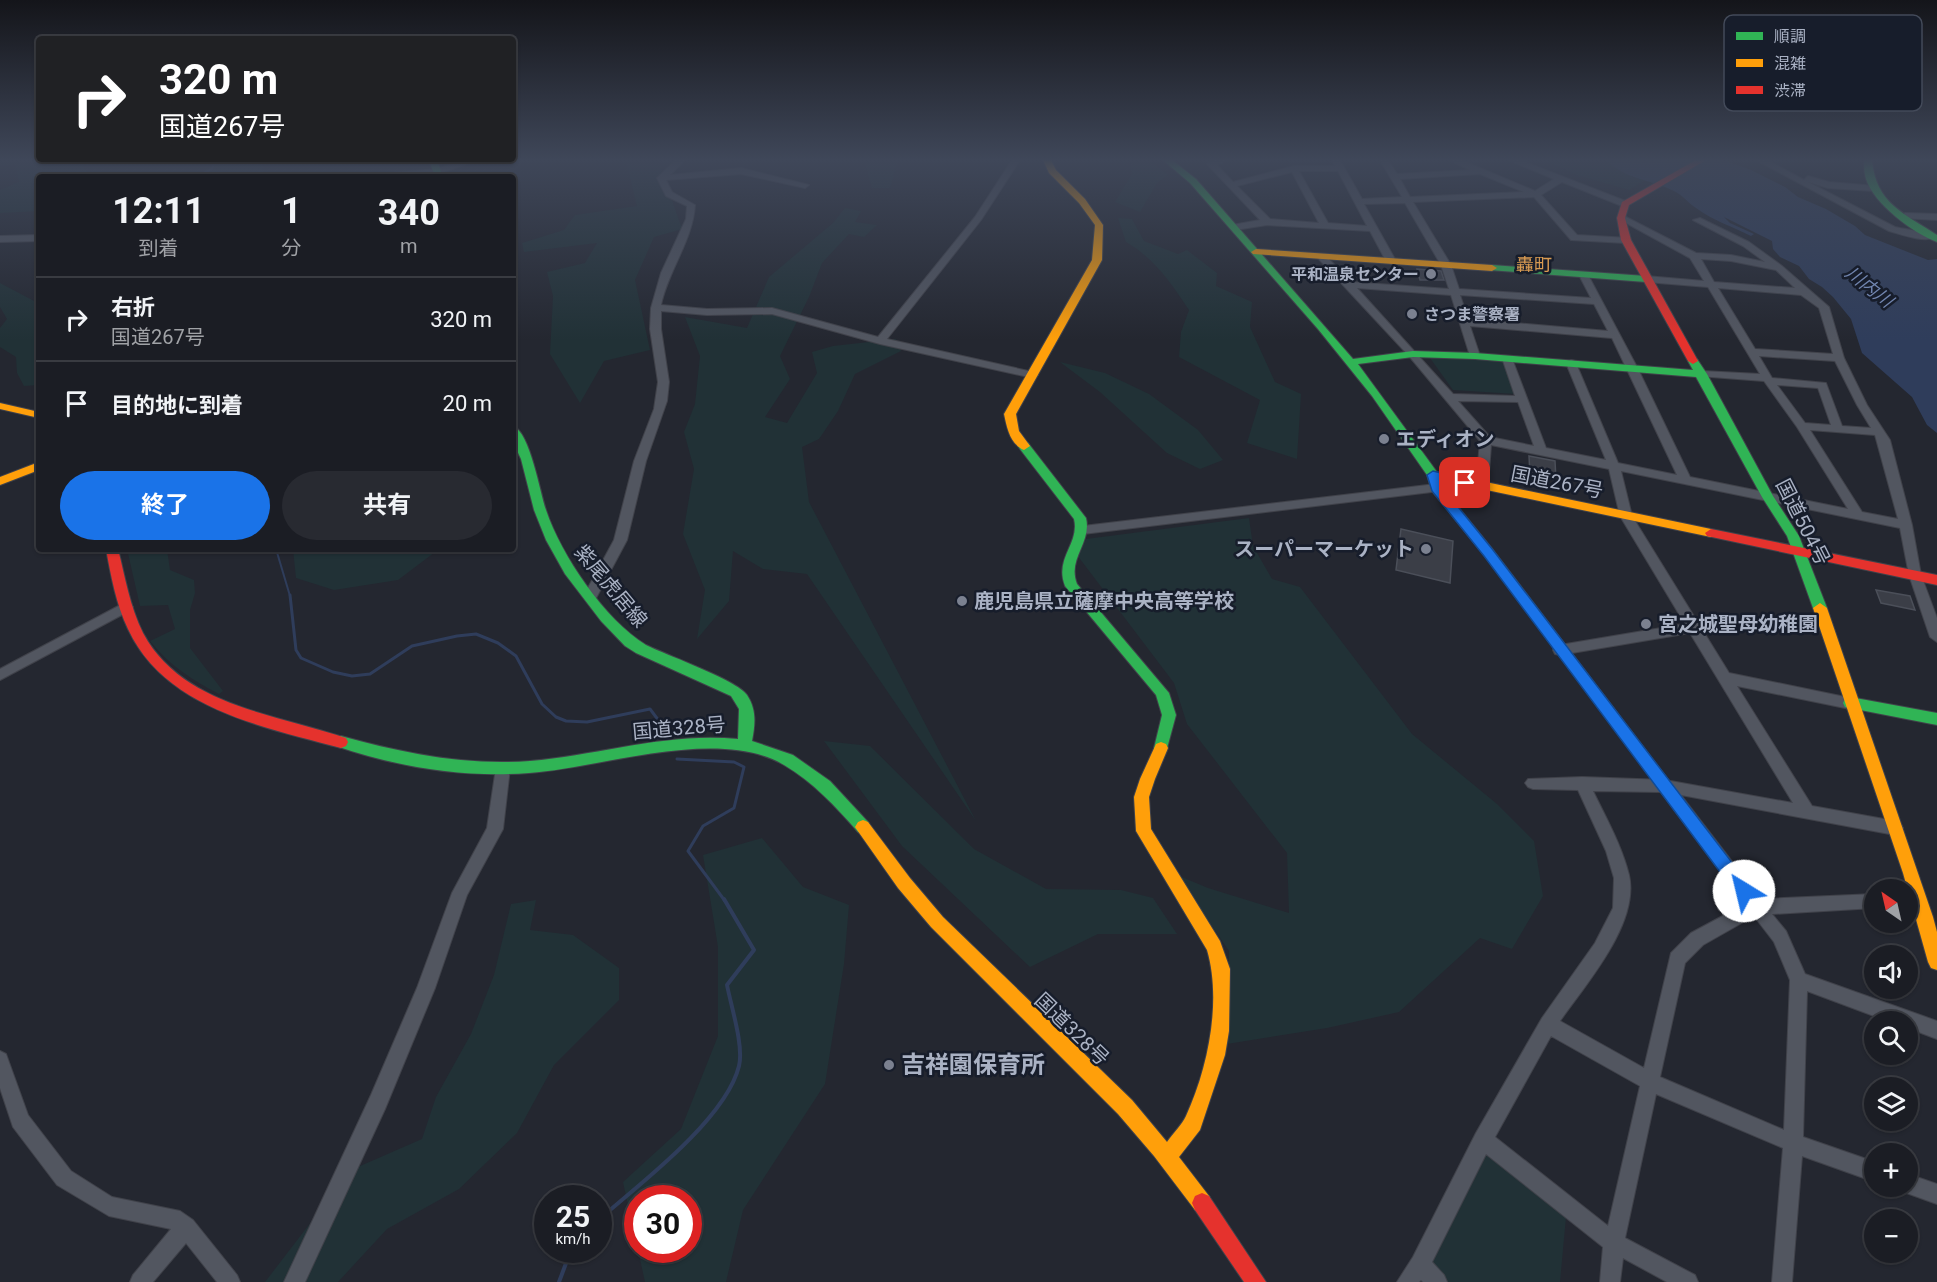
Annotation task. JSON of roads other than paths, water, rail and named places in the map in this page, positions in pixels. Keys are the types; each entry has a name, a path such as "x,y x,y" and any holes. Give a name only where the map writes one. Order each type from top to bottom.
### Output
{"main road":[{"path":"1095,220 1099,225 1097,260 1010,414 1012,432 1080,518 1083,530 1068,563 1066,576 1071,586 1118,643 1155,682 1169,714 1164,737 1138,803 1139,817 1144,831 1214,947 1221,969 1220,1031 1216,1055 1193,1123 1168,1156"},
{"path":"1228,220 1351,362 1435,482 1665,786"},
{"name":"国道504号","path":"1624,220 1626,240 1800,551 1922,902 1937,962"},
{"path":"1910,220 1935,238"},
{"path":"1256,252 1647,279"},
{"path":"1351,362 1413,354 1475,356 1702,374"},
{"path":"0,406 36,414"},
{"name":"紫尾虎居線","path":"516,436 527,460 544,523 561,558 590,597 631,643 679,667 722,684 742,698 749,716 744,743"},
{"path":"0,481 36,467"},
{"name":"国道267号","path":"1435,482 1482,486 1926,577"},
{"name":"国道328号","path":"113,552 126,607 138,636 160,666 176,680 216,702 387,755 440,765 503,768 567,763 718,741 744,743 794,761 818,778 835,794 915,898 945,931 1125,1107 1168,1156 1256,1282"},
{"path":"1851,703 1937,719"}],"street":[{"path":"590,597 616,552 627,521 644,452 656,426 663,392 663,367 653,322 666,276 690,220"},
{"path":"880,340 977,220"},
{"path":"1322,220 1325,225"},
{"path":"1369,220 1391,261"},
{"path":"1419,220 1446,265 1475,356"},
{"path":"1559,220 1574,237 1626,240"},
{"path":"1637,220 1694,256 1731,258 1779,268"},
{"path":"1696,220 1746,244 1779,268 1824,307 1839,358 1862,405 1880,432 1906,525 1926,577 1937,637"},
{"path":"1874,220 1892,229 1935,238"},
{"path":"1235,227 1267,222 1374,229"},
{"path":"0,238 36,238"},
{"path":"1321,256 1413,354 1486,441 1857,513 1906,525"},
{"path":"1694,256 1708,283 1753,352 1768,380 1802,426 1857,513"},
{"path":"1584,275 1596,302 1616,334 1686,481"},
{"path":"1647,279 1804,292"},
{"path":"1348,285 1596,302"},
{"path":"656,308 706,312 772,311 880,340 1033,375"},
{"path":"1464,322 1616,334"},
{"path":"1753,352 1839,358"},
{"path":"1507,358 1542,453"},
{"path":"1571,363 1614,467 1626,516 1807,812"},
{"path":"1702,374 1822,385 1838,429"},
{"path":"1448,397 1522,399"},
{"path":"1802,426 1880,432"},
{"path":"1482,486 1486,441"},
{"path":"1083,530 1435,482"},
{"path":"0,675 126,607"},
{"path":"1560,650 1695,627"},
{"path":"1726,678 1851,703"},
{"path":"294,1282 378,1102 426,988 460,893 495,829 503,768"},
{"path":"1533,783 1665,786 1895,828"},
{"path":"1407,1282 1420,1264 1483,1140 1548,1024 1601,949 1621,909 1622,878 1614,851 1582,783"},
{"path":"1665,786 1780,937 1800,980 1793,1143 1782,1282"},
{"path":"1610,1282 1614,1243 1677,959 1697,939 1756,907 1864,902"},
{"path":"1800,980 1937,1030"},
{"path":"1548,1024 1651,1082 1793,1143 1864,1168"},
{"path":"0,1060 20,1120 64,1178 110,1206 173,1218 186,1227 230,1282"},
{"path":"1483,1140 1614,1243 1688,1282"},
{"path":"1918,1187 1937,1194"},
{"path":"140,1282 186,1227"},
{"path":"1420,1264 1437,1282"}],"water":[{"path":"1716,220 1727,220 1754,234 1751,236"},
{"name":"川内川","path":"1730,220 1844,220 1865,235 1928,260 1937,259 1937,433 1927,425 1912,397 1862,353 1851,319 1833,297 1809,279 1799,266 1780,257 1773,249 1772,241"}],"waterway":[{"path":"277,552 290,596"},
{"path":"290,595 296,650 301,658 333,672 352,676 370,674 412,646 476,634 498,643 516,656 542,704 556,717 566,721 587,722 650,709 662,725"},
{"path":"677,759 734,762 744,767 734,808 703,826 688,851 725,901"},
{"path":"612,1208 679,1150 699,1129 717,1108 731,1086 739,1066 740,1048 727,985 754,950 724,899"},
{"path":"559,1282 566,1263"}],"place":[{"name":"平和温泉センター","path":"1431,274"},
{"name":"さつま警察署","path":"1412,314"},
{"name":"エディオン","path":"1384,439"},
{"name":"スーパーマーケット","path":"1426,549"},
{"name":"鹿児島県立薩摩中央高等学校","path":"962,601"},
{"name":"宮之城聖母幼稚園","path":"1646,624"},
{"name":"吉祥園保育所","path":"889,1065"}],"district":[{"name":"轟町","path":"1534,265"}]}
